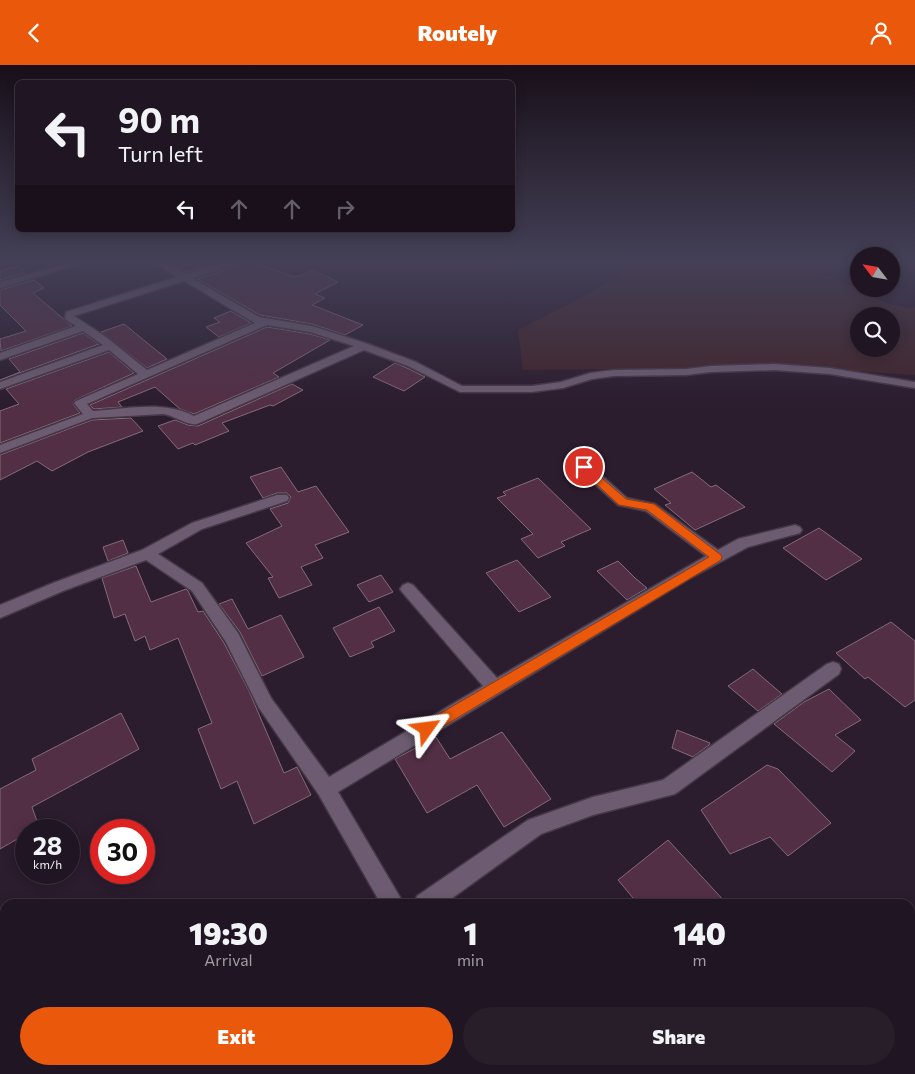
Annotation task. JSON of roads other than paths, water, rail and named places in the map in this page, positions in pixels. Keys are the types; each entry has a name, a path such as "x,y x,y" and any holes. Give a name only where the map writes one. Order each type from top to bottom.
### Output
{"street":[{"path":"82,310 69,314 69,317 111,346 144,373"},
{"path":"239,310 256,320 312,329 364,346 412,364 460,389 532,389 563,385 590,376 614,373 686,372 711,369 774,367 830,371 915,385"},
{"path":"90,415 80,403 120,387 144,373 266,321"},
{"path":"0,357 84,327"},
{"path":"0,386 111,346"},
{"path":"0,449 90,415 163,409 177,412 193,421 364,346"},
{"path":"584,467 623,502 650,507 717,557"},
{"path":"0,612 58,587 147,554 197,526 282,498"},
{"path":"326,789 717,557 743,543 795,530"},
{"path":"147,554 197,587 232,638 264,703 326,789 390,899"},
{"path":"408,589 495,688"},
{"path":"432,899 535,827 593,806 668,788 833,669"}]}
